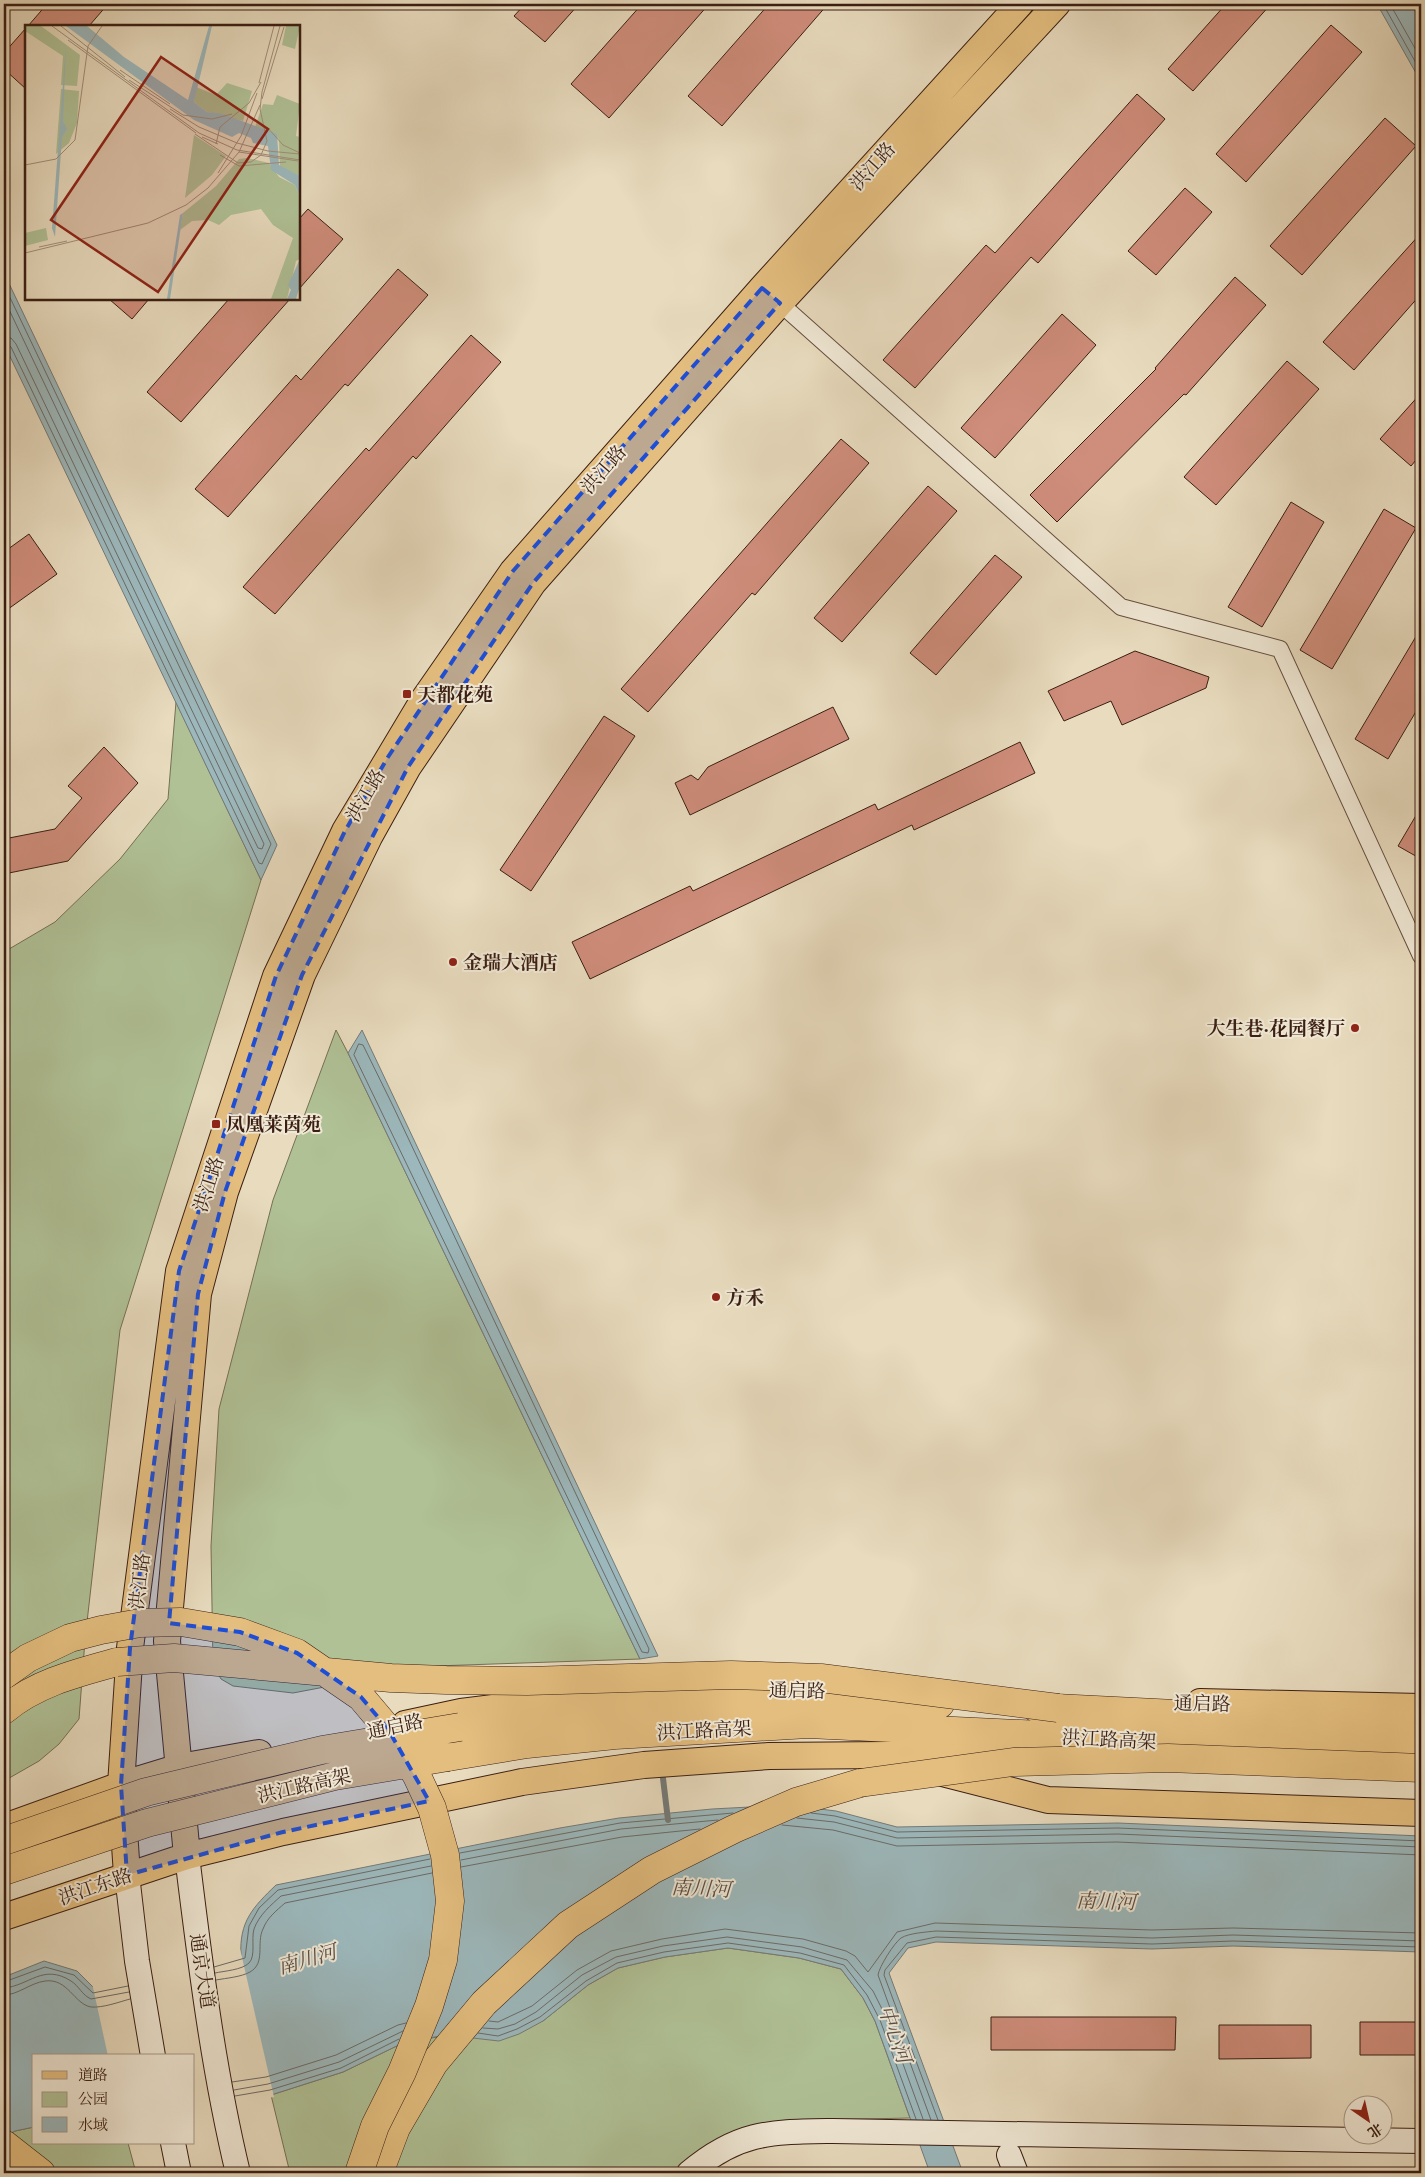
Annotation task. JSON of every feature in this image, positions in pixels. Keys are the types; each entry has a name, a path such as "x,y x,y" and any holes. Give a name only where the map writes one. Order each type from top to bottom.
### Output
{"highway":[{"path":"4,1674 28,1658 70,1638 140,1623 181,1622 240,1632 297,1653 361,1697 388,1729 417,1776 432,1808 445,1855 450,1901 443,1960 429,2006 402,2072 375,2126 359,2173"},
{"path":"4,1710 18,1698 62,1678 117,1662 174,1658 391,1678 446,1680 527,1681 731,1675 821,1678 1058,1708"},
{"name":"洪江路高架","path":"4,1841 146,1792 322,1750 460,1727 607,1711 740,1701 892,1702 1058,1708 1421,1726"},
{"name":"洪江路高架","path":"4,1871 147,1823 334,1776 527,1744 615,1735 808,1724 1421,1753"},
{"path":"379,2173 396,2128 434,2062 484,2003 568,1925 652,1870 734,1829 796,1802 860,1783 1013,1762 1168,1758 1421,1768"},
{"path":"4,2144 41,2173"}],"main road":[{"name":"洪江路","path":"180,1767 172,1708 168,1641 198,1294 225,1192 302,975 369,837 408,767 499,630 533,583 771,296 1020,4"},
{"name":"洪江路","path":"120,1785 130,1648 179,1271 276,976 345,831 424,699 513,571 771,296 1057,4"},
{"name":"通启路","path":"180,1767 352,1735 461,1712 598,1695 785,1689 1068,1700 1421,1707"},
{"path":"187,1856 283,1832 522,1782 644,1765 769,1756 834,1755 1264,1754 1421,1761"},
{"path":"834,1755 898,1761 1048,1800 1421,1813"},
{"path":"4,1828 120,1785 180,1767"},
{"name":"通京大道","path":"180,1767 187,1856"},
{"path":"120,1785 127,1875"},
{"name":"洪江东路","path":"4,1917 187,1856"}],"street":[{"path":"771,296 1121,608 1280,649 1421,956"},
{"name":"通京大道","path":"187,1856 199,1949 228,2132 238,2173"},
{"path":"127,1875 137,1961 153,2054"},
{"path":"689,2173 710,2156 748,2138 777,2132 833,2131 1421,2141"},
{"path":"173,2144 179,2173"}],"highlighted area":[{"path":"762,288 780,303 533,583 408,767 302,975 225,1192 198,1294 169,1623 240,1632 297,1653 361,1697 388,1729 429,1801 283,1832 127,1875 121,1785 130,1648 179,1271 276,976 345,831 388,757 513,571"}],"green space":[{"path":"176,702 261,880 120,1330 85,1640 79,1719 59,1744 39,1761 4,1781 4,952 55,922 120,859 168,799"},
{"path":"336,1030 640,1659 435,1666 293,1693 233,1686 221,1679 213,1665 211,1546 219,1409 273,1200"},
{"path":"728,1948 799,1958 841,1969 863,1998 875,2021 910,2118 815,2120 679,2173 290,2173 271,2095 343,2072 405,2042 543,2021 588,1985 618,1968 665,1957"},
{"path":"32,2127 32,2144 128,2144 136,2173 4,2173 4,2137 15,2131"}],"water":[{"path":"1377,4 1411,4 1421,21 1421,82"},
{"path":"4,273 277,845 261,880 4,344"},
{"path":"362,1030 658,1656 640,1659 348,1053"},
{"path":"788,1805 836,1811 897,1827 1118,1823 1421,1836 1421,1952 1233,1946 1152,1949 936,1942 908,1948 889,1973 963,2173 930,2173 875,2021 863,1998 841,1969 799,1958 728,1948 665,1957 618,1968 588,1985 543,2021 519,2034 499,2041 446,2035 405,2042 343,2072 271,2095 195,2057 195,2054 32,2054 32,2127 15,2131 4,2137 4,1977 44,1961 77,1971 94,1988 241,1955 242,1933 249,1916 276,1885 560,1828 619,1818 712,1809"}],"pier":[{"path":"238,1940 274,2097 195,2110 195,2054 108,2054 92,1983 95,1985 239,1953"}],"building":[{"path":"47,4 108,4 90,25 29,25"},
{"path":"525,4 579,4 545,42 514,16"},
{"path":"642,4 709,4 609,118 571,84"},
{"path":"769,4 828,4 722,126 688,96"},
{"path":"1226,4 1271,4 1193,91 1168,69"},
{"path":"1331,25 1362,52 1246,182 1216,154"},
{"path":"25,29 25,88 4,69 4,53"},
{"path":"1137,94 1165,119 1038,263 1031,257 915,388 883,360 986,245 995,253"},
{"path":"1385,118 1416,146 1302,275 1270,246"},
{"path":"1185,188 1212,212 1156,275 1128,251"},
{"path":"308,209 343,239 300,288 300,218"},
{"path":"1421,233 1421,294 1354,370 1323,342"},
{"path":"398,269 428,295 348,386 345,384 228,517 195,489 296,375 301,380"},
{"path":"1235,277 1266,305 1186,395 1184,394 1057,522 1030,495 1156,369"},
{"path":"110,300 148,300 132,319"},
{"path":"228,300 289,300 181,422 147,392"},
{"path":"1062,314 1096,345 995,458 961,428"},
{"path":"471,335 501,362 416,459 413,456 275,614 243,587 366,448 369,451"},
{"path":"1287,361 1319,389 1216,505 1184,477"},
{"path":"1421,393 1421,454 1411,466 1380,439"},
{"path":"841,439 869,463 755,595 752,593 648,712 621,689"},
{"path":"928,486 957,511 842,642 814,618"},
{"path":"1291,502 1324,522 1262,627 1228,607"},
{"path":"1384,509 1416,528 1332,669 1300,650"},
{"path":"29,534 57,574 4,612 4,552"},
{"path":"995,555 1022,577 936,675 910,653"},
{"path":"1421,628 1421,703 1388,759 1355,739"},
{"path":"1135,651 1209,677 1206,688 1122,725 1111,701 1064,721 1048,691"},
{"path":"833,707 849,739 690,815 675,783 691,775 698,780 708,767"},
{"path":"604,716 635,736 531,891 500,870"},
{"path":"1020,742 1035,773 914,830 912,825 590,979 572,942 690,886 693,891 875,804 878,810"},
{"path":"104,747 138,783 68,861 4,874 4,839 55,829 82,798 68,786"},
{"path":"1421,807 1421,859 1398,846"},
{"path":"991,2017 1176,2017 1175,2050 991,2050"},
{"path":"1360,2022 1421,2022 1421,2055 1360,2055"},
{"path":"1219,2025 1311,2025 1311,2058 1219,2059"}],"waterway":[{"path":"662,1770 668,1820"}],"place":[{"name":"天都花苑","path":"407,694"},
{"name":"金瑞大酒店","path":"453,962"},
{"name":"大生巷·花园餐厅","path":"1355,1028"},
{"name":"凤凰莱茵苑","path":"216,1124"},
{"name":"方禾","path":"716,1297"}],"water label":[{"name":"南川河","path":"701,1888"},
{"name":"南川河","path":"1106,1901"},
{"name":"南川河","path":"307,1959"},
{"name":"中心河","path":"895,2034"}]}
